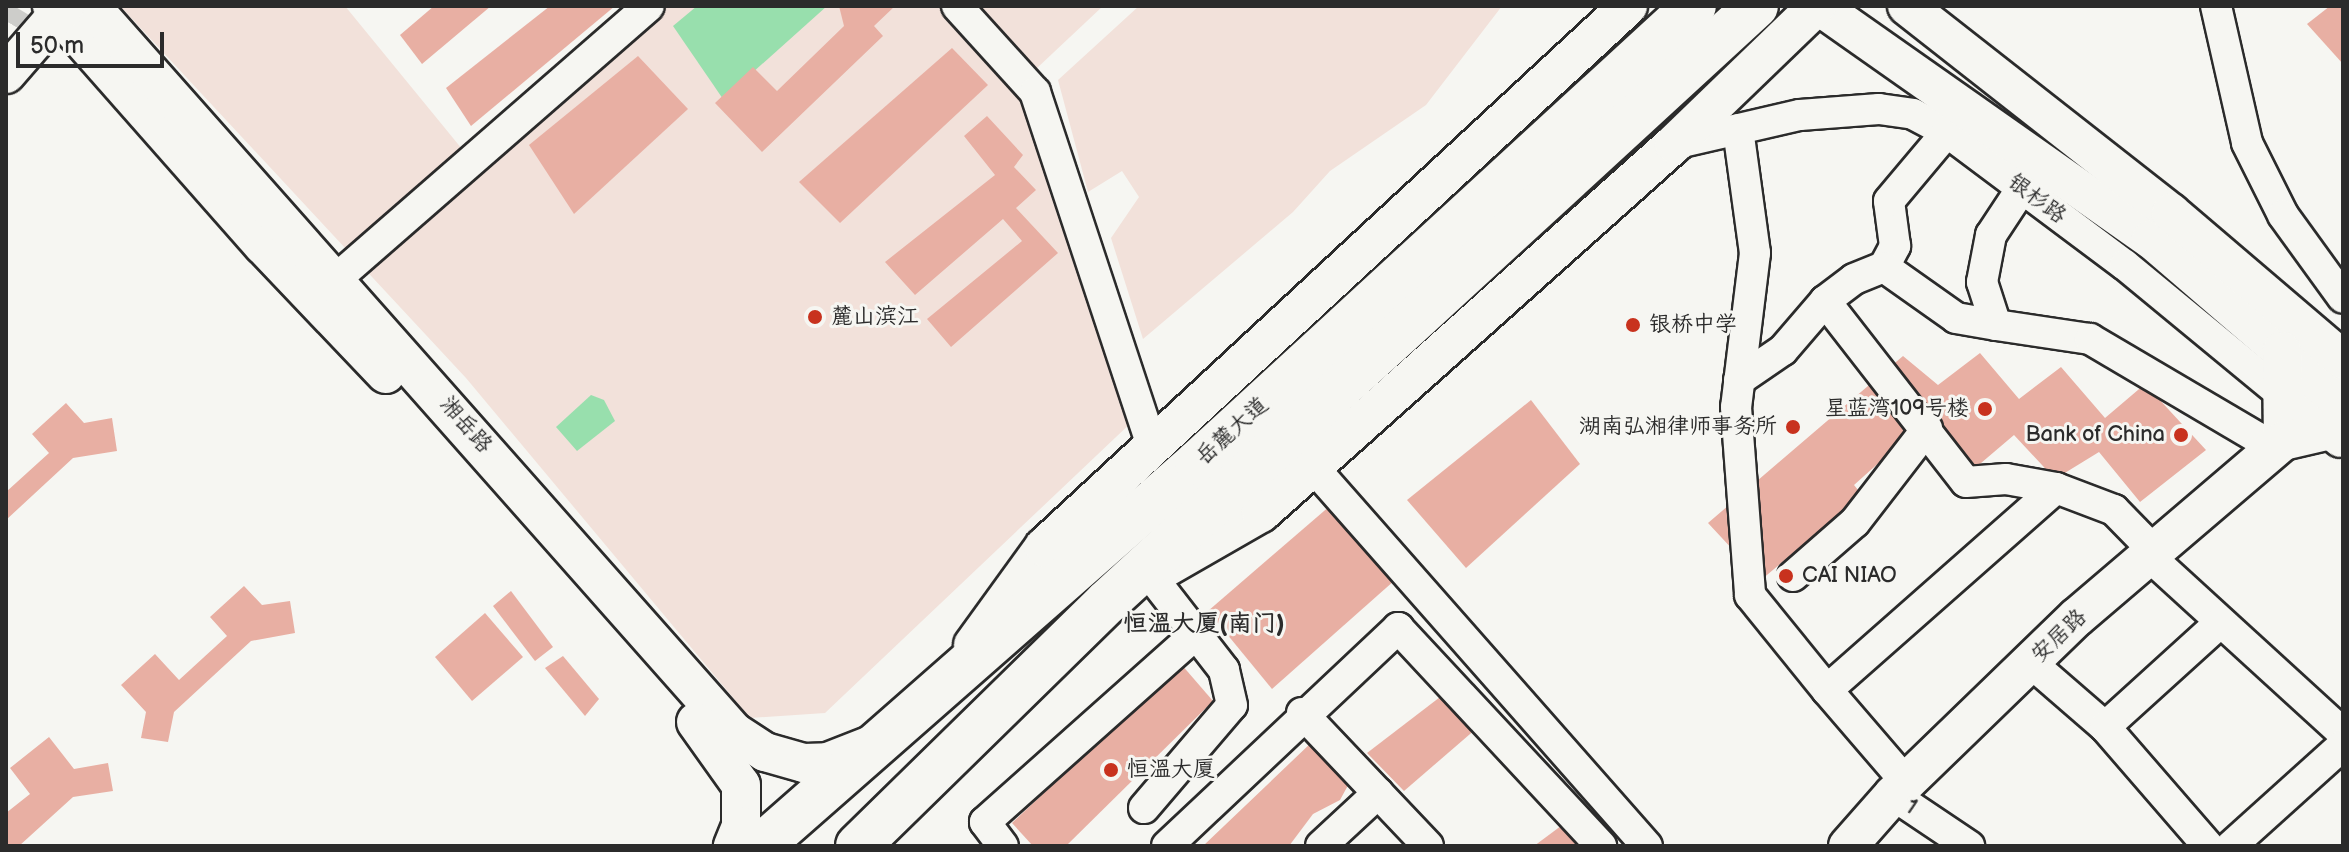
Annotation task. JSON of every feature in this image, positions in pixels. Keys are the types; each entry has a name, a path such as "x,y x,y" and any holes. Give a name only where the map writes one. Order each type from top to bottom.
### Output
{"highway":[{"name":"岳麓大道","path":"858,846 1107,602 1211,478 1694,6"},
{"name":"岳麓大道","path":"761,846 952,676 1211,478 1756,6"}],"main road":[{"path":"1107,602 1261,513 1674,144 1818,6"},
{"name":"银杉路","path":"1818,6 2151,239 2282,351 2339,426"},
{"path":"1907,6 2171,213 2343,360"},
{"name":"湘岳路","path":"61,7 336,279 734,732 765,752 804,763 828,762 877,742"},
{"name":"湘岳路","path":"61,7 712,740 741,785 741,826 733,846"},
{"path":"6,40 61,7"},
{"path":"6,74 61,7"},
{"path":"952,676 1044,547 1622,9"},
{"path":"2282,351 2279,444 2339,426"},
{"name":"安居路","path":"1848,846 1900,788 2030,662 2279,444"}],"street":[{"path":"336,279 649,6"},
{"path":"957,6 1035,92 1152,446"},
{"path":"2216,6 2247,143 2283,215 2343,298"},
{"name":"银杉路","path":"1674,144 1800,115 1879,109 1913,114 1947,132 2283,391 2339,426"},
{"name":"1","path":"1738,129 1755,253 1739,380 1750,595 1827,690 1900,788 1969,846"},
{"path":"1739,380 1783,350 1825,301 1854,279 1884,267 1895,246 1889,201 1947,132"},
{"path":"1996,325 1982,282 1985,266 1991,235 2022,188"},
{"path":"1884,267 1956,318 2090,339 2279,444"},
{"path":"1825,301 1966,482 2006,479 2056,488 2114,510 2152,554 2221,622 2343,733"},
{"path":"1793,576 1855,522 1927,429"},
{"path":"1313,467 1647,846"},
{"path":"1827,690 2056,488"},
{"path":"1144,808 1232,705 1224,670 1151,576"},
{"path":"2105,727 2221,622"},
{"path":"1168,846 1302,713 1398,628 1601,846"},
{"path":"1003,846 985,822 1196,634"},
{"path":"2030,662 2105,727 2208,846"},
{"path":"1302,713 1428,846"},
{"path":"2231,846 2343,745"},
{"path":"1321,846 1378,793"}],"shaded area":[{"name":"麓山滨江","path":"120,6 345,6 471,160 651,6 957,6 1035,92 1135,419 825,713 750,718 466,378"},
{"path":"980,6 1103,6 1036,69"},
{"path":"1139,6 1502,6 1426,105 1330,171 1293,212 1143,339 1111,238 1139,197 1122,171 1088,192 1058,80"}],"green space":[{"path":"697,6 827,6 723,99 673,26"},
{"path":"591,395 604,400 615,421 577,451 556,427"}],"building":[{"path":"434,6 491,6 422,64 400,35"},
{"path":"550,6 615,6 471,126 446,88"},
{"path":"839,6 895,6 874,26 883,36 762,152 715,103 753,67 777,91 844,26"},
{"path":"2330,6 2343,6 2343,64 2307,24"},
{"path":"952,48 988,85 840,223 799,182"},
{"path":"638,56 688,109 574,214 529,145"},
{"path":"987,116 1023,155 1014,167 1036,190 1016,208 1058,253 951,347 927,319 1022,241 1003,219 915,295 885,262 995,175 964,136"},
{"path":"1980,353 2019,399 2061,367 2105,418 2145,384 2206,450 2140,502 2099,452 2055,479 2014,435 1974,469 1930,417 1854,485 1862,495 1761,580 1708,523 1903,356 1938,385"},
{"path":"1531,400 1580,464 1466,568 1407,500"},
{"path":"66,403 84,423 112,418 117,451 73,458 6,520 6,492 49,453 32,434"},
{"path":"1331,505 1395,580 1272,689 1208,611"},
{"path":"244,586 262,605 290,601 295,633 251,641 174,712 168,742 141,738 146,712 121,685 155,654 179,680 227,636 210,617"},
{"path":"511,591 553,647 535,661 493,606"},
{"path":"485,613 523,657 472,701 435,657"},
{"path":"563,656 599,699 585,716 545,668"},
{"path":"1181,664 1213,701 1066,846 1033,846 1012,823"},
{"path":"1444,694 1477,728 1404,791 1367,753"},
{"path":"49,737 74,769 108,763 113,791 73,797 19,846 6,846 6,813 30,794 10,768"},
{"path":"1313,741 1352,778 1340,800 1313,814 1289,846 1203,846"},
{"path":"1565,823 1587,846 1534,846"}],"tunnel":[{"path":"6,21 15,6"}],"place":[{"name":"麓山滨江","path":"815,317"},
{"name":"银桥中学","path":"1633,325"},
{"name":"星蓝湾109号楼","path":"1985,409"},
{"name":"湖南弘湘律师事务所","path":"1793,427"},
{"name":"Bank of China","path":"2181,435"},
{"name":"CAI NIAO","path":"1786,576"},
{"name":"恒温大厦","path":"1111,770"}],"district":[{"name":"恒温大厦(南门)","path":"1204,624"}]}
